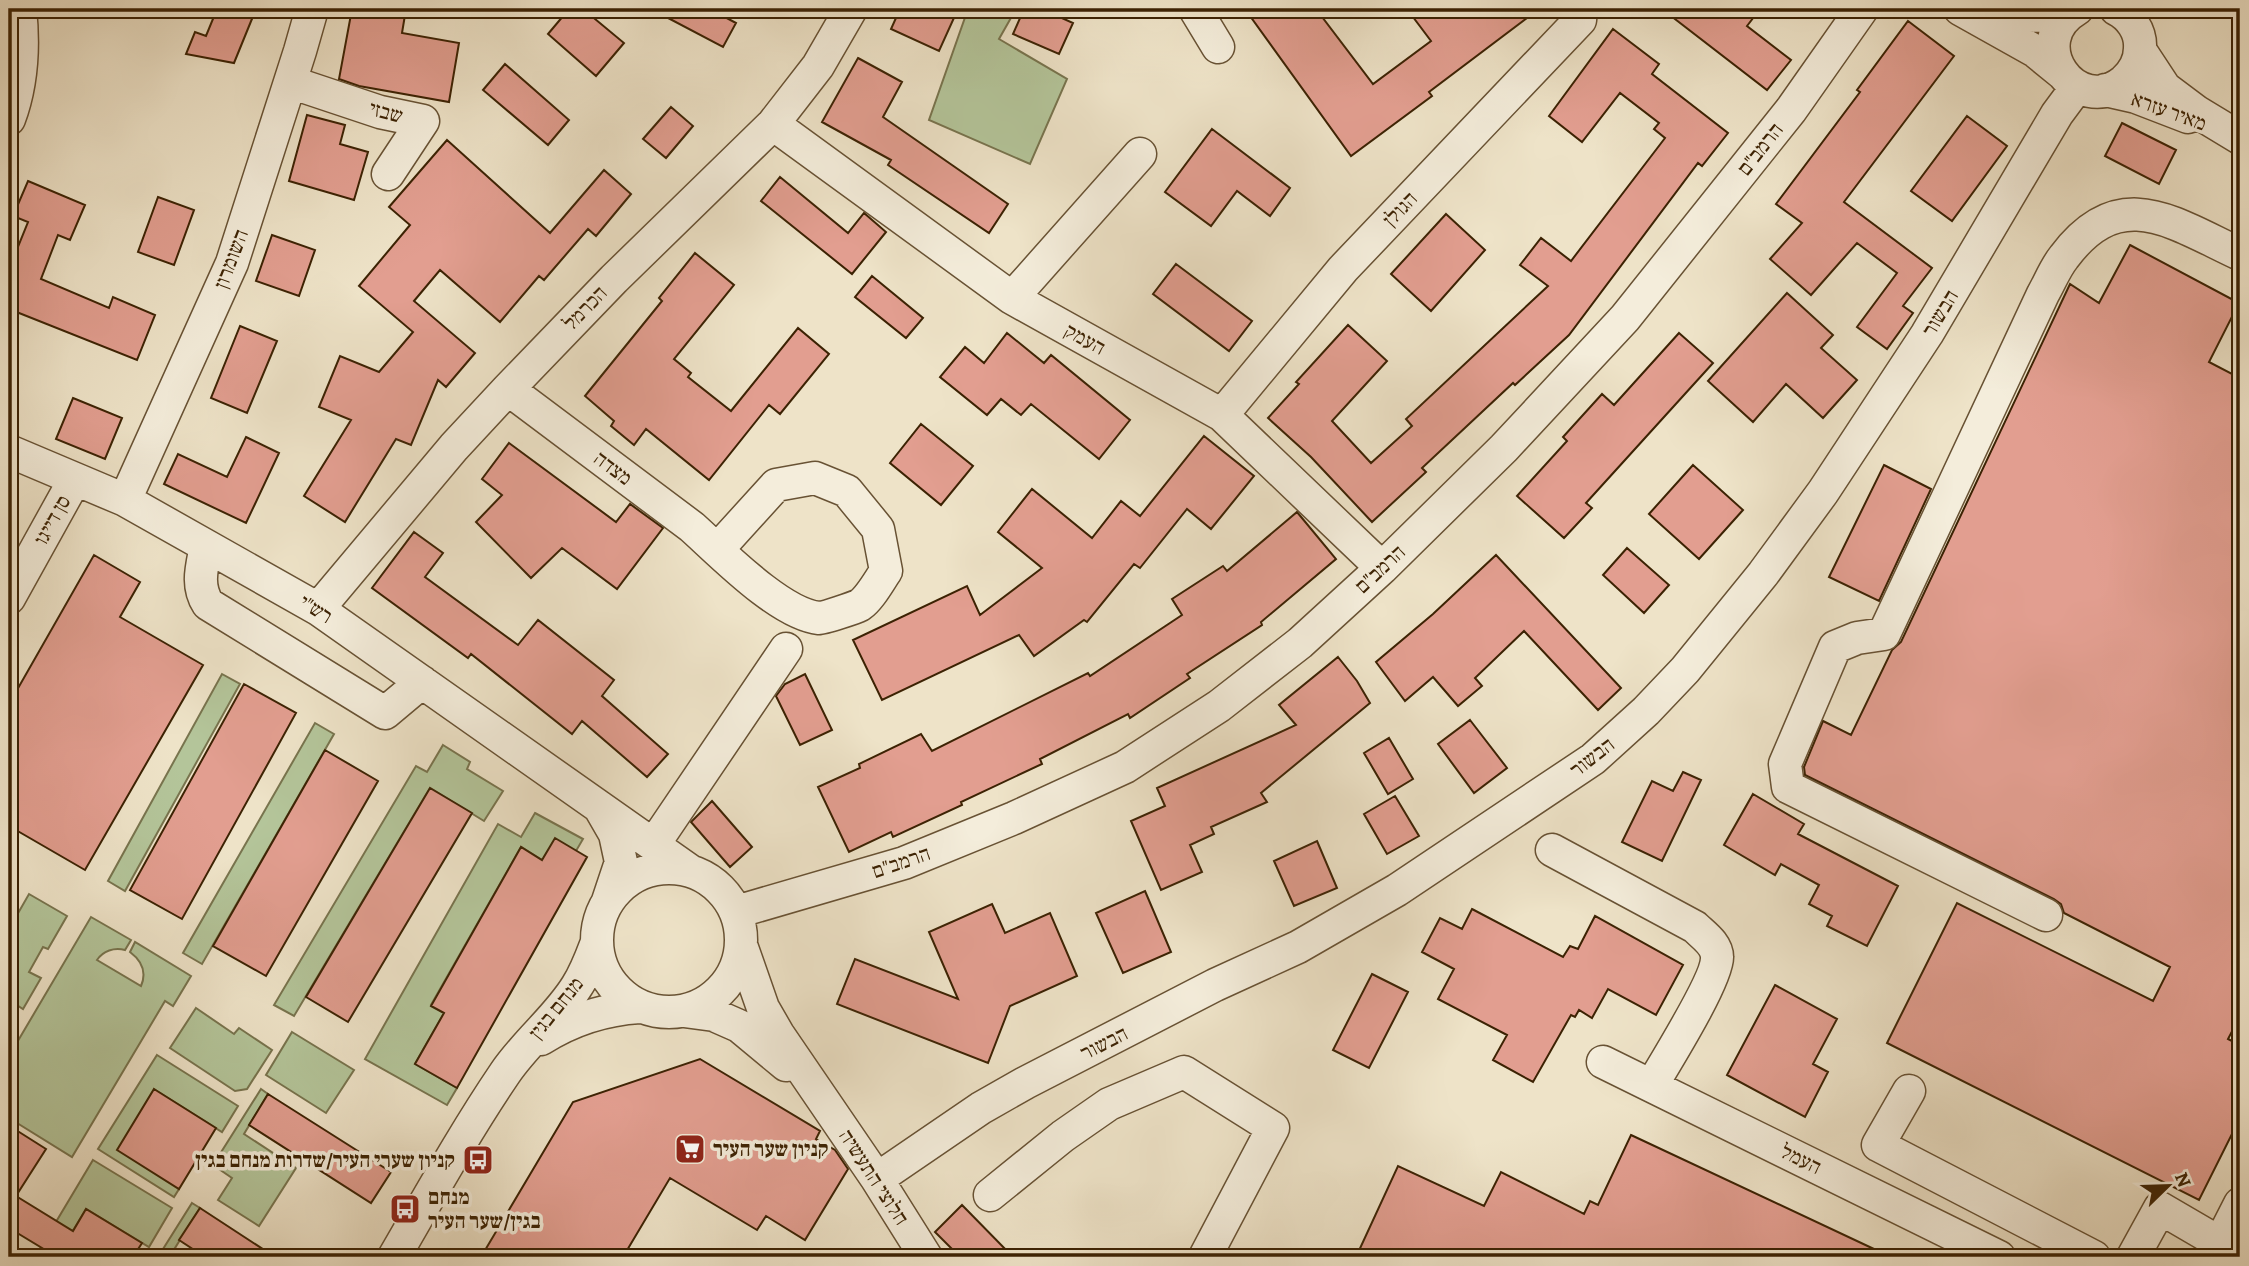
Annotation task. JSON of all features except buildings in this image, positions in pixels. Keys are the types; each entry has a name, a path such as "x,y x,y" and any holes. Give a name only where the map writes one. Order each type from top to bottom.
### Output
{"street":[{"path":"9,119 16,100 23,44 20,9"},
{"name":"השומרון","path":"125,500 232,263 312,9"},
{"name":"הכרמל","path":"318,609 454,447 508,389 614,279 773,124 818,66 851,9"},
{"path":"1195,9 1218,47"},
{"name":"הגולן","path":"1222,415 1343,269 1580,20 1581,9"},
{"name":"הרמב\"ם","path":"736,912 904,863 1014,818 1125,767 1219,706 1300,643 1382,568 1504,448 1625,318 1791,110 1861,9"},
{"path":"1961,9 2035,51 2081,83"},
{"path":"2010,9 2029,16 2073,11"},
{"name":"מאיר עזרא","path":"2116,9 2139,31 2165,88 2236,135"},
{"path":"2073,11 2060,24 2054,36 2056,62 2081,83"},
{"name":"הבשור","path":"877,1179 981,1108 1025,1083 1215,985 1298,947 1397,890 1593,759 1685,670 1763,574 1823,492 1927,334 2057,114 2081,83 2119,85 2130,76 2137,64 2139,31"},
{"name":"שבזי","path":"290,82 380,112 423,121 388,174"},
{"name":"מאיר עזרא","path":"2081,83 2136,97 2236,135"},
{"name":"העמק","path":"773,124 1012,298 1222,415 1382,568"},
{"path":"1012,298 1140,154"},
{"path":"2046,915 1788,787 1785,764 1835,648 1857,638 1884,634 2043,294 2063,257 2090,228 2117,215 2142,213 2169,221 2240,254"},
{"name":"מצדה","path":"508,389 692,527 717,550"},
{"name":"רש\"י","path":"9,451 125,500 318,609 689,870"},
{"path":"815,478 847,491 878,529 886,571 861,604 820,618 791,608 768,595 717,550 776,485 815,478"},
{"name":"סן דייגו","path":"9,598 75,479"},
{"path":"206,546 200,592 208,604 385,713 422,682"},
{"path":"654,844 786,649"},
{"name":"רש\"י","path":"600,807 615,834 621,862 608,901"},
{"path":"1552,850 1695,927 1711,942 1718,957 1712,978 1652,1085"},
{"path":"666,868 689,870 709,880 725,894 736,912 741,928 738,964 724,988 702,1005 684,1011 662,1013 640,1007 626,999 610,981 599,958 597,942 600,921 608,901 624,884 643,872 666,868"},
{"name":"מנחם בגין","path":"394,1257 507,1070 576,989 589,966 597,942"},
{"name":"חלוצי התעשיה","path":"741,945 763,1008 778,1034 822,1096 926,1257"},
{"name":"מנחם בגין","path":"507,1070 523,1053 555,1030 601,1013 640,1007"},
{"name":"חלוצי התעשיה","path":"684,1011 714,1015 739,1026 822,1096"},
{"name":"העמל","path":"1603,1062 1999,1257"},
{"path":"990,1195 1063,1136 1109,1104 1185,1072 1273,1128 1205,1257"},
{"path":"1909,1091 1878,1145 2094,1257"},
{"path":"2133,1257 2160,1208 2217,1250 2240,1204"}],"green space":[{"path":"968,9 1016,9 999,39 1067,79 1030,164 929,120"},
{"path":"222,674 240,684 125,891 108,881"},
{"path":"315,723 334,734 202,964 183,953"},
{"path":"443,745 470,762 467,769 503,791 484,821 430,788 294,1016 274,1005 416,766 427,772"},
{"path":"535,813 583,839 576,851 542,860 521,847 431,1005 444,1013 415,1064 457,1088 447,1105 365,1059 498,824 521,837"},
{"path":"29,894 67,916 48,949 43,947 29,972 41,978 23,1009 9,1000 9,929"},
{"path":"91,917 131,940 125,950 109,950 97,960 141,986 144,976 142,967 130,952 135,942 191,976 173,1006 165,1001 72,1157 9,1118 9,1056"},
{"path":"196,1008 234,1034 239,1028 272,1050 247,1089 235,1091 170,1048"},
{"path":"292,1032 354,1070 326,1113 266,1075"},
{"path":"157,1055 238,1106 222,1132 155,1090 179,1189 174,1197 98,1149"},
{"path":"261,1089 268,1094 244,1134 296,1168 259,1226 218,1200 232,1178 213,1165"},
{"path":"93,1160 172,1208 149,1247 86,1209 57,1257 35,1257"},
{"path":"192,1203 200,1208 175,1248 189,1257 158,1257"}],"place":[{"name":"קניון שער העיר","path":"690,1149"},
{"name":"קניון שערי העיר/שדרות מנחם בגין","path":"478,1160"},
{"name":"מנחם בגין/שער העיר","path":"405,1209"}]}
